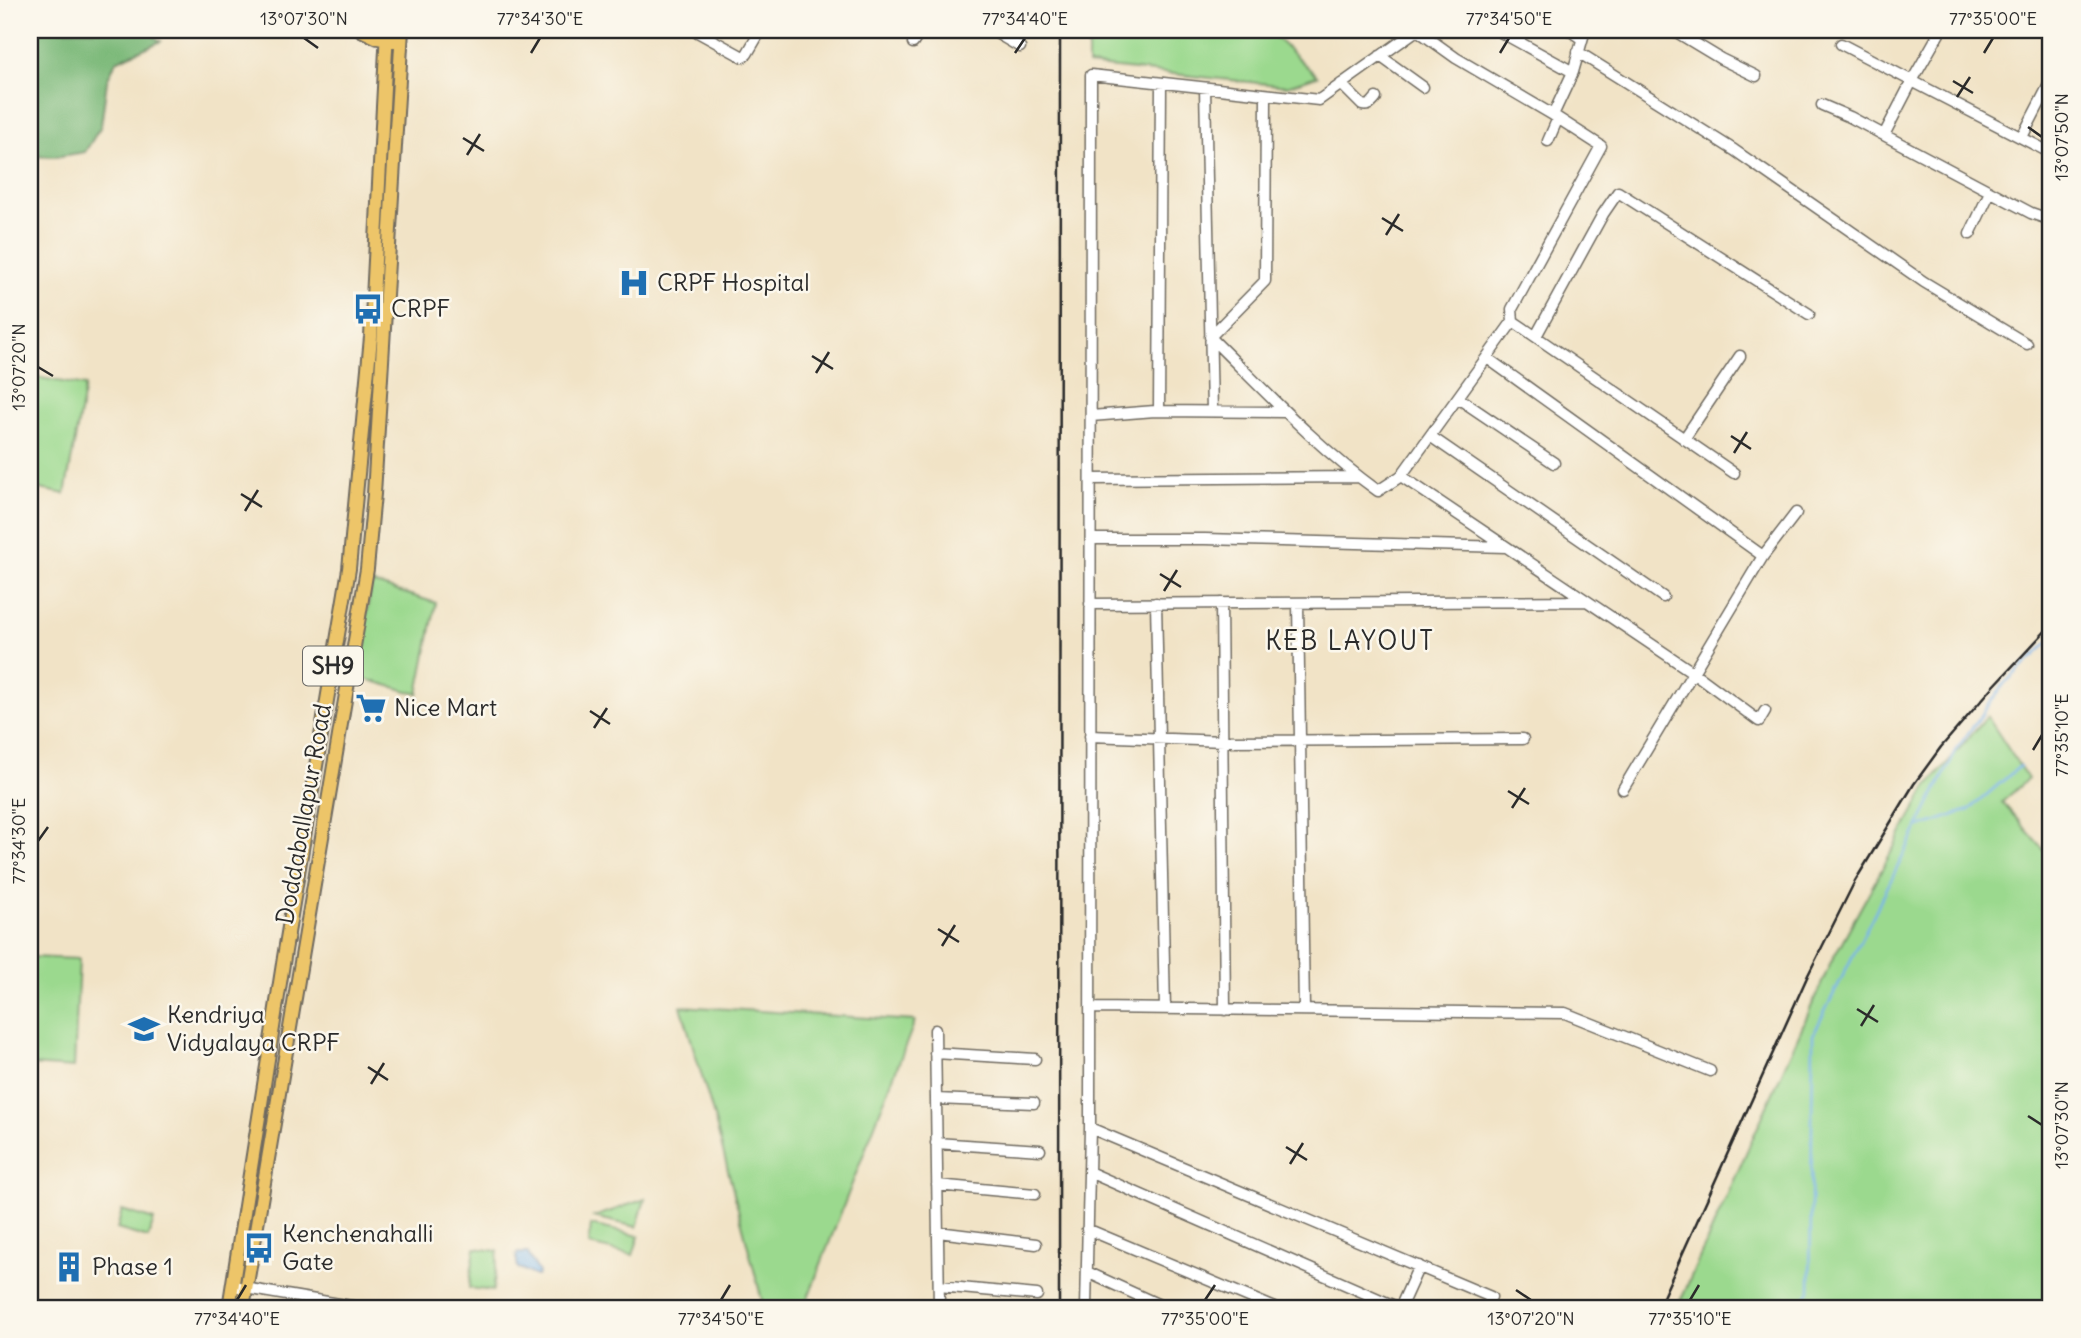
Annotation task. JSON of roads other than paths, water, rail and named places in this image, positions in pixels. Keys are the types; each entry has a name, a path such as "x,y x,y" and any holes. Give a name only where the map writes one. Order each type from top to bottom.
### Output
{"main road":[{"path":"361,30 402,35"},
{"name":"Doddaballapur Road","path":"229,1308 349,569 371,337 387,35"},
{"name":"Doddaballapur Road","path":"243,1308 367,569 402,35"}],"street":[{"path":"694,30 743,57 761,30"},
{"path":"913,43 921,30"},
{"path":"991,30 1020,47"},
{"path":"1086,1308 1090,1128 1091,75 1319,100 1417,30 1456,58 1556,116 1601,146 1512,309 1513,321 1402,476 1378,491 1285,412 1210,337"},
{"path":"1497,30 1573,72"},
{"path":"1548,141 1573,72 1583,34 1569,30"},
{"path":"1673,30 1756,76"},
{"path":"1884,135 1941,30"},
{"path":"1841,44 2051,153"},
{"path":"1578,52 1734,150 1924,282 2027,344"},
{"path":"1380,56 1423,87"},
{"path":"2022,137 2051,81"},
{"path":"1159,411 1161,83"},
{"path":"1341,84 1363,105 1371,104 1376,98"},
{"path":"1205,88 1212,411"},
{"path":"1210,337 1265,281 1266,94"},
{"path":"1822,104 2031,213 2049,216"},
{"path":"1536,336 1603,214 1618,192 1809,314"},
{"path":"1970,234 1990,192"},
{"path":"1513,321 1734,473"},
{"path":"1684,439 1740,356"},
{"path":"1487,358 1763,556"},
{"path":"1458,398 1554,463"},
{"path":"1091,416 1159,411 1285,412"},
{"path":"1430,436 1663,597"},
{"path":"1402,476 1694,673 1759,721 1765,711"},
{"path":"1091,479 1359,477"},
{"path":"1623,789 1763,556 1796,513"},
{"path":"1091,539 1205,539 1506,547"},
{"path":"1090,604 1587,601"},
{"path":"1156,603 1166,1009"},
{"path":"1221,603 1225,1010"},
{"path":"1298,603 1304,1010"},
{"path":"1090,736 1224,741 1523,739"},
{"path":"1090,1008 1565,1013 1710,1070"},
{"path":"935,1030 939,1308"},
{"path":"935,1054 1035,1059"},
{"path":"936,1100 1034,1103"},
{"path":"1090,1128 1491,1297 1486,1308"},
{"path":"936,1143 1040,1150"},
{"path":"1089,1172 1400,1308 1419,1266"},
{"path":"937,1185 1035,1194"},
{"path":"1087,1229 1275,1308"},
{"path":"938,1232 1036,1244"},
{"path":"1087,1272 1166,1308"},
{"path":"233,1286 363,1308"},
{"path":"939,1286 1037,1295"}],"water":[{"path":"518,1253 528,1253 539,1273 537,1276 518,1268"}],"waterway":[{"path":"1800,1308 1810,1290 1813,1035 1958,747 2004,684 2051,640"},
{"path":"1920,827 1969,810 2020,766"}],"railway":[{"path":"1059,1308 1060,30"},
{"path":"1658,1308 1808,975 1855,881 1914,784 1941,747 2051,625"}],"place":[{"name":"CRPF Hospital","path":"634,283"},
{"name":"CRPF","path":"368,309"},
{"name":"Nice Mart","path":"371,708"},
{"name":"Kendriya Vidyalaya CRPF","path":"144,1029"},
{"name":"Kenchenahalli Gate","path":"259,1248"},
{"name":"Phase 1","path":"69,1267"}],"district":[{"name":"KEB LAYOUT","path":"1350,641"}]}
